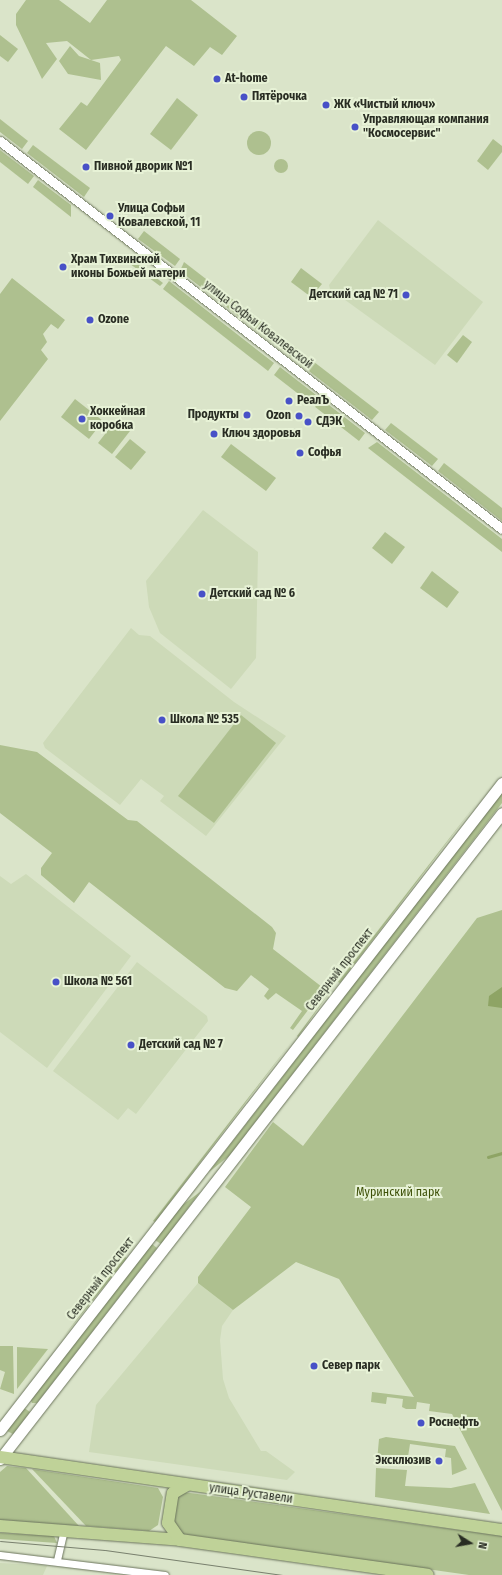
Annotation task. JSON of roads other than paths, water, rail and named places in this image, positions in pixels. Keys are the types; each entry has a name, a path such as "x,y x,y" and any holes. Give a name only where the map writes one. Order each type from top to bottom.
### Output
{"main road":[{"name":"Северный проспект","path":"0,1430 502,783"},
{"path":"1,1458 502,813"},
{"path":"199,1173 214,1184"},
{"path":"22,1401 37,1412"},
{"name":"улица Руставели","path":"1,1458 502,1530"},
{"path":"149,1537 160,1528 166,1498 163,1488 154,1480"},
{"path":"180,1540 169,1528 169,1511 174,1494 187,1485"},
{"path":"0,1526 180,1540 428,1575"}],"street":[{"name":"улица Софьи Ковалевской","path":"0,141 502,529"},
{"path":"57,1560 64,1530"},
{"path":"0,1555 57,1560 165,1575"}],"waterway":[{"path":"488,1157 502,1153"}],"tram line":[{"path":"0,1541 105,1550 284,1575"}],"place":[{"name":"At-home","path":"217,79"},
{"name":"Пятёрочка","path":"244,97"},
{"name":"ЖК «Чистый ключ»","path":"326,105"},
{"name":"Управляющая компания \"Космосервис\"","path":"355,127"},
{"name":"Пивной дворик №1","path":"86,167"},
{"name":"Улица Софьи Ковалевской, 11","path":"110,216"},
{"name":"Храм Тихвинской иконы Божьей матери","path":"63,267"},
{"name":"Детский сад № 71","path":"406,295"},
{"name":"Ozone","path":"90,320"},
{"name":"РеалЪ","path":"289,401"},
{"name":"Продукты","path":"247,415"},
{"name":"Ozon","path":"299,416"},
{"name":"Хоккейная коробка","path":"82,419"},
{"name":"СДЭК","path":"308,422"},
{"name":"Ключ здоровья","path":"214,434"},
{"name":"Софья","path":"300,453"},
{"name":"Детский сад № 6","path":"202,594"},
{"name":"Школа № 535","path":"162,720"},
{"name":"Школа № 561","path":"56,982"},
{"name":"Детский сад № 7","path":"131,1045"},
{"name":"Север парк","path":"314,1366"},
{"name":"Роснефть","path":"421,1423"},
{"name":"Эксклюзив","path":"439,1461"}],"park label":[{"name":"Муринский парк","path":"398,1193"}]}
